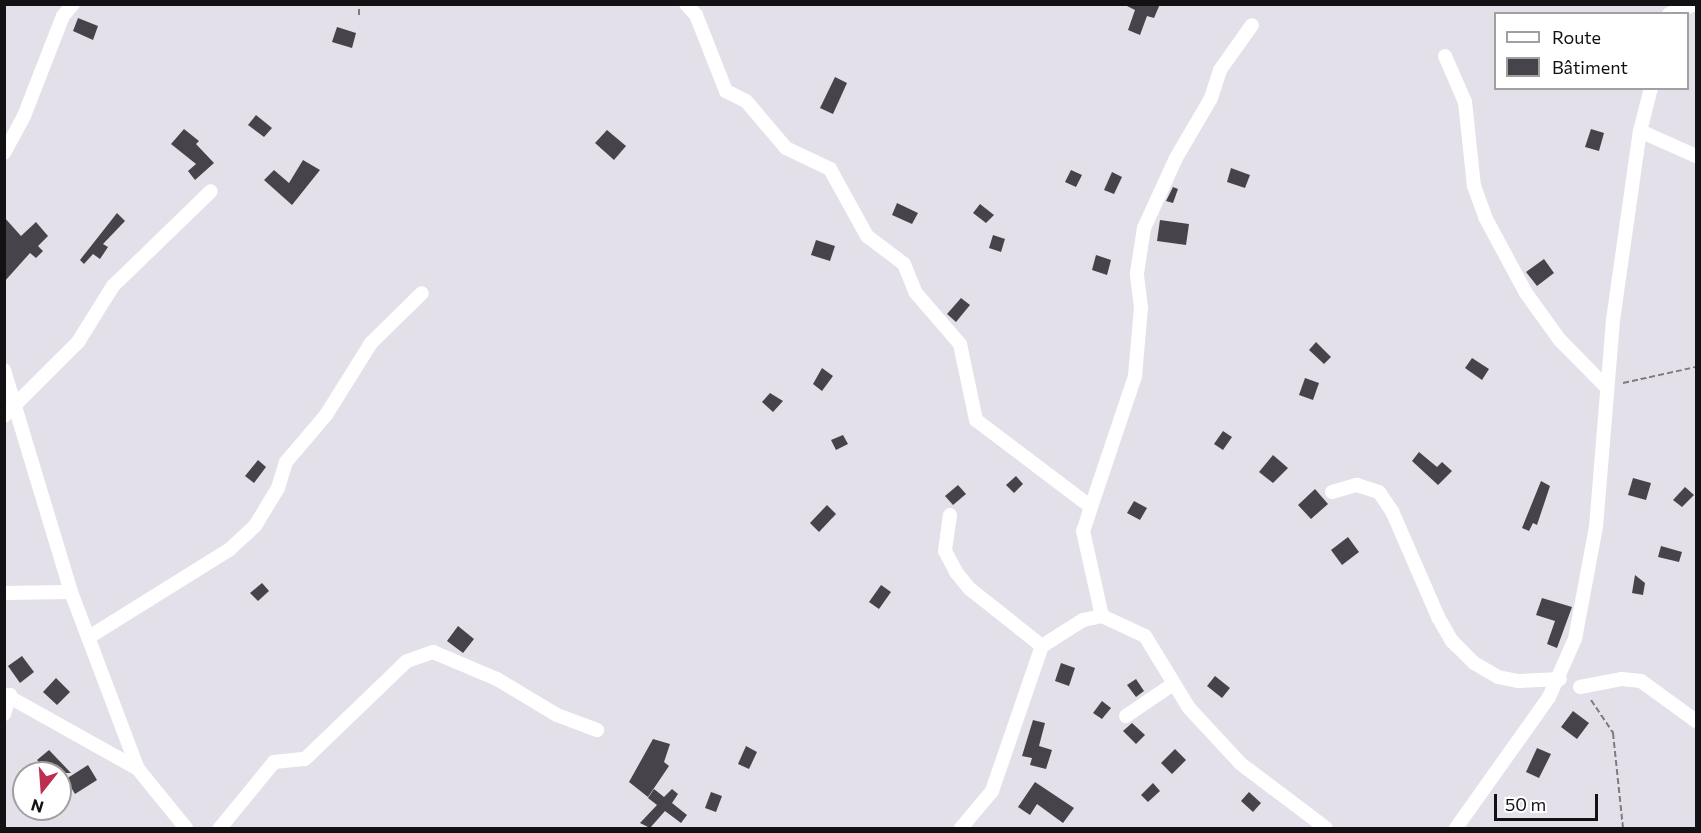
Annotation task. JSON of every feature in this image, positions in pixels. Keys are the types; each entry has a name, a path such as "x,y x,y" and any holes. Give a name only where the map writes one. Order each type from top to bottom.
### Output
{"street":[{"path":"4,153 24,116 63,16 73,4"},
{"path":"686,4 696,15 726,91 746,101 786,148 830,169 867,236 904,264 916,293 960,344 976,420 1091,507"},
{"path":"1671,9 1695,4"},
{"path":"1102,616 1083,531 1135,376 1141,308 1137,273 1144,228 1176,158 1212,98 1220,70 1252,25"},
{"path":"1445,56 1465,102 1474,186 1485,217 1526,293 1559,339 1605,387"},
{"path":"1456,828 1560,679 1575,639 1596,527 1605,387 1640,131 1650,90"},
{"path":"1640,131 1696,156"},
{"path":"4,416 18,406 78,342 113,286 211,191"},
{"path":"89,637 229,550 255,526 278,488 286,462 326,415 371,343 422,293"},
{"path":"4,370 18,406 71,592 138,770 186,828"},
{"path":"1332,492 1357,485 1379,492 1392,511 1438,617 1452,641 1474,663 1498,677 1519,681 1560,679"},
{"path":"950,515 945,551 956,572 970,589 1042,646"},
{"path":"4,593 71,592"},
{"path":"961,828 992,791 1042,646 1083,620 1102,616 1145,636 1188,708 1241,764 1326,828"},
{"path":"220,828 274,762 305,759 407,661 433,652 497,679 557,715 597,730"},
{"path":"1580,687 1622,679 1641,681 1696,721"},
{"path":"1126,716 1173,684"},
{"path":"4,714 7,694 138,770"}],"path":[{"path":"358,15 359,4"},
{"path":"1605,387 1696,366"},
{"path":"1580,687 1607,718 1613,733 1623,828"}],"building":[{"path":"1123,4 1160,4 1154,18 1147,16 1140,35 1128,30 1135,10"},
{"path":"78,18 98,26 93,40 73,31"},
{"path":"337,27 356,33 352,48 332,42"},
{"path":"835,77 847,83 833,114 820,108"},
{"path":"256,115 272,128 264,137 248,125"},
{"path":"184,129 199,141 196,144 214,163 195,180 188,171 196,164 171,144"},
{"path":"1591,129 1604,133 1599,151 1585,147"},
{"path":"607,130 626,146 614,160 595,143"},
{"path":"303,160 320,170 292,205 264,180 274,170 289,183"},
{"path":"1231,168 1250,175 1245,188 1227,182"},
{"path":"1071,170 1082,175 1076,187 1065,182"},
{"path":"1112,172 1122,177 1114,194 1104,190"},
{"path":"1173,187 1178,189 1173,203 1166,201"},
{"path":"897,203 918,213 912,224 892,215"},
{"path":"980,204 994,215 986,223 973,213"},
{"path":"117,213 125,221 103,244 108,247 100,259 93,254 84,264 80,260"},
{"path":"4,217 21,236 36,222 48,236 38,246 43,251 36,258 30,253 4,282"},
{"path":"1160,220 1189,224 1186,245 1157,241"},
{"path":"993,235 1005,239 1001,252 989,248"},
{"path":"816,240 835,246 830,261 811,255"},
{"path":"1096,255 1111,260 1107,275 1092,270"},
{"path":"1544,259 1554,273 1537,286 1526,272"},
{"path":"961,298 970,305 956,322 947,314"},
{"path":"1316,342 1331,357 1324,364 1309,350"},
{"path":"1472,358 1489,369 1482,380 1465,368"},
{"path":"822,368 833,376 822,391 813,384"},
{"path":"1305,378 1319,383 1313,400 1299,395"},
{"path":"770,393 783,401 773,412 762,402"},
{"path":"1223,431 1232,437 1223,450 1214,444"},
{"path":"843,435 848,444 836,450 831,440"},
{"path":"1419,452 1437,467 1442,462 1452,471 1438,485 1412,461"},
{"path":"1273,455 1288,468 1273,483 1259,472"},
{"path":"258,460 266,467 254,483 245,476"},
{"path":"1016,476 1023,484 1014,493 1006,485"},
{"path":"1633,478 1651,483 1646,500 1628,495"},
{"path":"1541,481 1550,486 1537,525 1533,523 1529,531 1522,528"},
{"path":"958,485 966,494 953,505 945,496"},
{"path":"1685,487 1694,495 1682,507 1673,500"},
{"path":"1315,489 1328,504 1311,519 1298,505"},
{"path":"1134,501 1147,508 1140,520 1127,513"},
{"path":"827,505 836,514 819,532 810,523"},
{"path":"1348,537 1359,552 1342,565 1331,550"},
{"path":"1661,546 1682,552 1679,562 1658,557"},
{"path":"1635,575 1645,583 1643,595 1632,593"},
{"path":"262,583 269,591 258,601 250,593"},
{"path":"881,585 891,592 879,609 869,602"},
{"path":"1542,598 1572,607 1557,648 1547,644 1555,621 1536,615"},
{"path":"458,626 474,639 463,653 447,641"},
{"path":"22,656 34,672 20,683 8,666"},
{"path":"1061,663 1075,668 1069,686 1055,681"},
{"path":"1215,676 1230,688 1222,698 1207,686"},
{"path":"56,678 70,692 57,705 43,692"},
{"path":"1136,679 1144,691 1136,697 1127,685"},
{"path":"1102,701 1111,708 1102,719 1093,713"},
{"path":"1573,711 1589,723 1577,739 1561,727"},
{"path":"1033,720 1045,723 1039,746 1052,750 1046,769 1030,765 1032,758 1022,756"},
{"path":"1132,723 1145,735 1136,744 1123,731"},
{"path":"653,739 670,744 664,762 669,766 648,797 629,782"},
{"path":"746,746 757,752 749,769 738,764"},
{"path":"1537,748 1551,754 1539,778 1526,772"},
{"path":"1175,749 1186,760 1172,774 1161,763"},
{"path":"49,750 60,761 38,761"},
{"path":"88,765 97,780 75,794 72,789 72,775"},
{"path":"1035,782 1074,808 1063,823 1037,804 1030,815 1018,807"},
{"path":"1153,783 1160,791 1148,802 1141,795"},
{"path":"654,789 664,797 672,789 678,794 672,803 687,815 681,823 665,811 650,828 640,823 657,805 648,798"},
{"path":"711,792 722,796 716,812 705,808"},
{"path":"1249,792 1261,803 1253,812 1241,801"}]}
